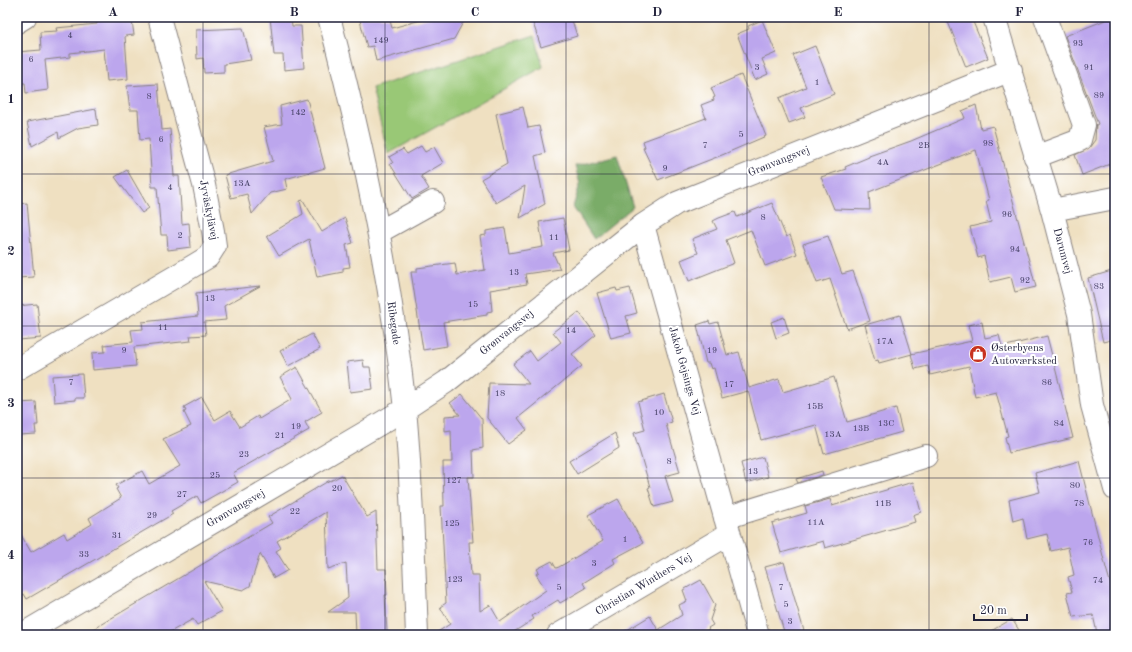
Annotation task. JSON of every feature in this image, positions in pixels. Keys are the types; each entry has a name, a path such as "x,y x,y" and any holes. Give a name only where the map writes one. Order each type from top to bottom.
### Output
{"street":[{"path":"17,22 25,17"},
{"name":"Jyväskylävej","path":"17,369 208,257 215,246 214,231 204,185 159,17"},
{"name":"Ribegade","path":"329,17 348,87 379,232 405,409 412,494 418,635"},
{"name":"Darumvej","path":"994,17 1052,210 1078,314 1089,386 1109,445 1115,489"},
{"path":"1035,157 1080,140 1084,125 1045,17"},
{"name":"Grønvangsvej","path":"21,635 405,409 446,382 643,225 677,203 1011,70"},
{"path":"1052,210 1115,198"},
{"path":"379,232 433,202"},
{"name":"Jakob Gejsings Vej","path":"643,225 758,635"},
{"path":"727,526 926,456"},
{"name":"Christian Winthers Vej","path":"558,635 727,526"}],"green space":[{"path":"535,35 543,67 388,154 372,88"},
{"path":"617,155 633,207 594,239 573,207 580,184 575,166"}],"building":[{"path":"96,17 123,17 123,22 132,21 134,35 125,36 128,79 107,81 104,49 70,53 70,57 45,60 48,90 26,93 25,83 20,83 17,52 41,50 40,32 57,31 56,28 97,24"},
{"path":"270,17 291,17 292,26 301,26 304,68 284,70 283,55 274,55"},
{"path":"359,17 389,17 392,28 432,17 466,17 454,39 376,61 373,46 367,47"},
{"path":"531,17 571,17 577,36 541,47"},
{"path":"946,17 971,17 988,58 966,67"},
{"path":"1115,17 1115,162 1082,175 1075,155 1089,148 1095,140 1096,125 1098,124 1065,36"},
{"path":"762,20 776,53 762,59 768,74 755,80 737,34 749,29 748,26"},
{"path":"243,28 251,60 224,64 224,72 204,73 203,58 197,59 196,30"},
{"path":"815,46 834,94 801,108 805,117 789,123 779,98 806,87 793,55"},
{"path":"741,75 766,136 658,180 643,148 645,147 643,141 706,118 701,105 714,100 713,98 715,97 711,88"},
{"path":"158,84 162,130 170,129 174,176 179,176 182,224 189,223 191,247 168,250 167,235 161,235 157,187 152,187 149,139 140,140 138,110 130,110 127,86"},
{"path":"307,99 325,168 285,179 287,189 270,193 252,214 247,194 231,198 225,175 273,161 264,127 282,124 280,106"},
{"path":"976,105 981,129 993,126 1036,287 1015,292 1011,277 990,282 984,256 978,258 970,227 991,222 986,201 989,200 976,150 869,192 870,210 834,209 821,177 846,169 845,167 869,156 911,141 965,118 962,111"},
{"path":"523,107 528,128 539,126 545,153 535,156 545,204 520,218 525,186 496,203 481,179 507,164 496,114"},
{"path":"96,109 98,125 78,128 59,138 58,132 32,146 27,122"},
{"path":"421,146 425,152 434,147 443,163 421,176 429,189 412,199 390,164 393,163 389,157 403,149 407,154"},
{"path":"127,170 149,208 142,213 115,177"},
{"path":"303,200 322,232 345,218 353,243 346,245 350,267 343,268 343,272 317,277 309,239 279,256 267,236 303,214 300,201"},
{"path":"27,203 34,277 17,278 17,204"},
{"path":"772,203 786,237 790,235 797,254 765,266 751,230 726,240 734,263 689,281 681,260 698,253 692,239 717,229 713,221 719,218 735,212 737,217"},
{"path":"563,218 569,250 553,253 560,269 525,274 527,284 490,290 492,311 487,312 487,315 443,322 447,346 423,350 411,272 417,272 417,268 455,263 457,275 485,270 480,236 486,235 486,231 505,228 509,253 543,247 539,222"},
{"path":"828,236 842,274 853,271 870,321 847,329 830,279 817,283 803,244"},
{"path":"1115,270 1115,339 1103,342 1088,278"},
{"path":"260,286 224,306 226,320 204,322 206,335 190,336 191,341 134,347 136,366 93,370 92,353 105,352 104,345 133,342 131,330 143,329 142,322 198,316 196,293"},
{"path":"616,288 617,291 630,288 637,313 626,316 631,333 611,338 597,293"},
{"path":"37,304 41,338 19,340 17,306"},
{"path":"579,312 596,335 572,354 582,366 518,418 527,430 508,444 487,418 489,383 529,384 513,364 530,351 537,361 561,342 553,332"},
{"path":"900,315 912,354 879,363 878,360 875,361 865,325"},
{"path":"784,317 789,333 776,338 771,322"},
{"path":"709,321 710,324 718,322 727,355 739,352 749,388 779,379 783,392 834,377 847,422 896,408 902,432 824,454 816,425 761,440 748,391 722,398 714,368 711,369 709,363 706,363 697,325"},
{"path":"982,322 985,338 999,335 1002,347 1047,336 1073,438 1009,453 1005,437 1008,436 996,392 975,397 969,366 930,375 928,366 915,369 911,354 972,341 968,325"},
{"path":"312,334 320,349 288,366 280,351"},
{"path":"363,360 364,367 370,367 373,389 350,392 347,362"},
{"path":"297,367 322,412 305,422 309,430 233,473 238,482 201,503 197,496 171,511 173,514 27,599 24,594 17,598 17,528 31,552 64,533 67,539 92,524 89,518 121,498 116,489 118,488 116,485 142,471 149,484 180,466 163,439 191,426 184,412 186,411 184,407 202,397 215,420 230,411 240,427 258,416 259,419 292,399 280,377"},
{"path":"82,374 84,398 54,402 52,376"},
{"path":"462,394 482,419 483,448 473,450 474,477 468,477 473,542 469,542 471,575 479,575 480,611 490,605 500,622 546,590 536,574 539,572 537,569 552,561 556,568 559,567 603,541 588,515 618,499 643,543 613,559 615,563 583,583 586,588 560,603 558,600 532,616 534,619 509,635 433,635 450,624 440,607 446,603 441,506 444,506 443,462 452,462 451,430 445,431 445,416 460,415 450,403"},
{"path":"664,394 672,422 666,424 680,472 665,476 673,502 654,507 648,488 650,487 634,433 645,430 638,402"},
{"path":"36,402 38,425 35,425 36,434 19,435 19,426 17,426 17,403"},
{"path":"615,433 619,448 577,474 569,461"},
{"path":"763,457 768,477 746,483 741,463"},
{"path":"1079,461 1106,568 1111,585 1115,584 1115,635 1103,635 1103,632 1097,633 1093,615 1073,617 1067,593 1072,592 1068,577 1074,575 1068,547 1051,551 1047,534 1027,539 1023,518 1013,521 1009,500 1040,492 1035,473"},
{"path":"822,471 823,475 798,483 796,479"},
{"path":"342,475 367,517 376,512 378,569 386,569 387,595 385,595 387,633 356,634 355,612 328,612 348,598 346,563 328,569 326,512 277,541 281,548 276,551 288,570 274,578 260,554 250,586 243,590 204,581 222,611 197,625 193,619 165,635 83,635 272,523 268,517 330,480"},
{"path":"913,482 921,512 913,515 915,522 825,548 823,541 781,553 772,523 807,513 805,506 830,499 832,506"},
{"path":"784,562 804,631 792,635 785,635 765,567"},
{"path":"701,580 715,605 710,620 713,625 708,628 709,629 700,635 619,635 650,616 658,630 682,615 679,605 687,601 683,590"},
{"path":"1012,619 1022,635 984,635"}],"place":[{"name":"Østerbyens Autoværksted","path":"978,354"}]}
